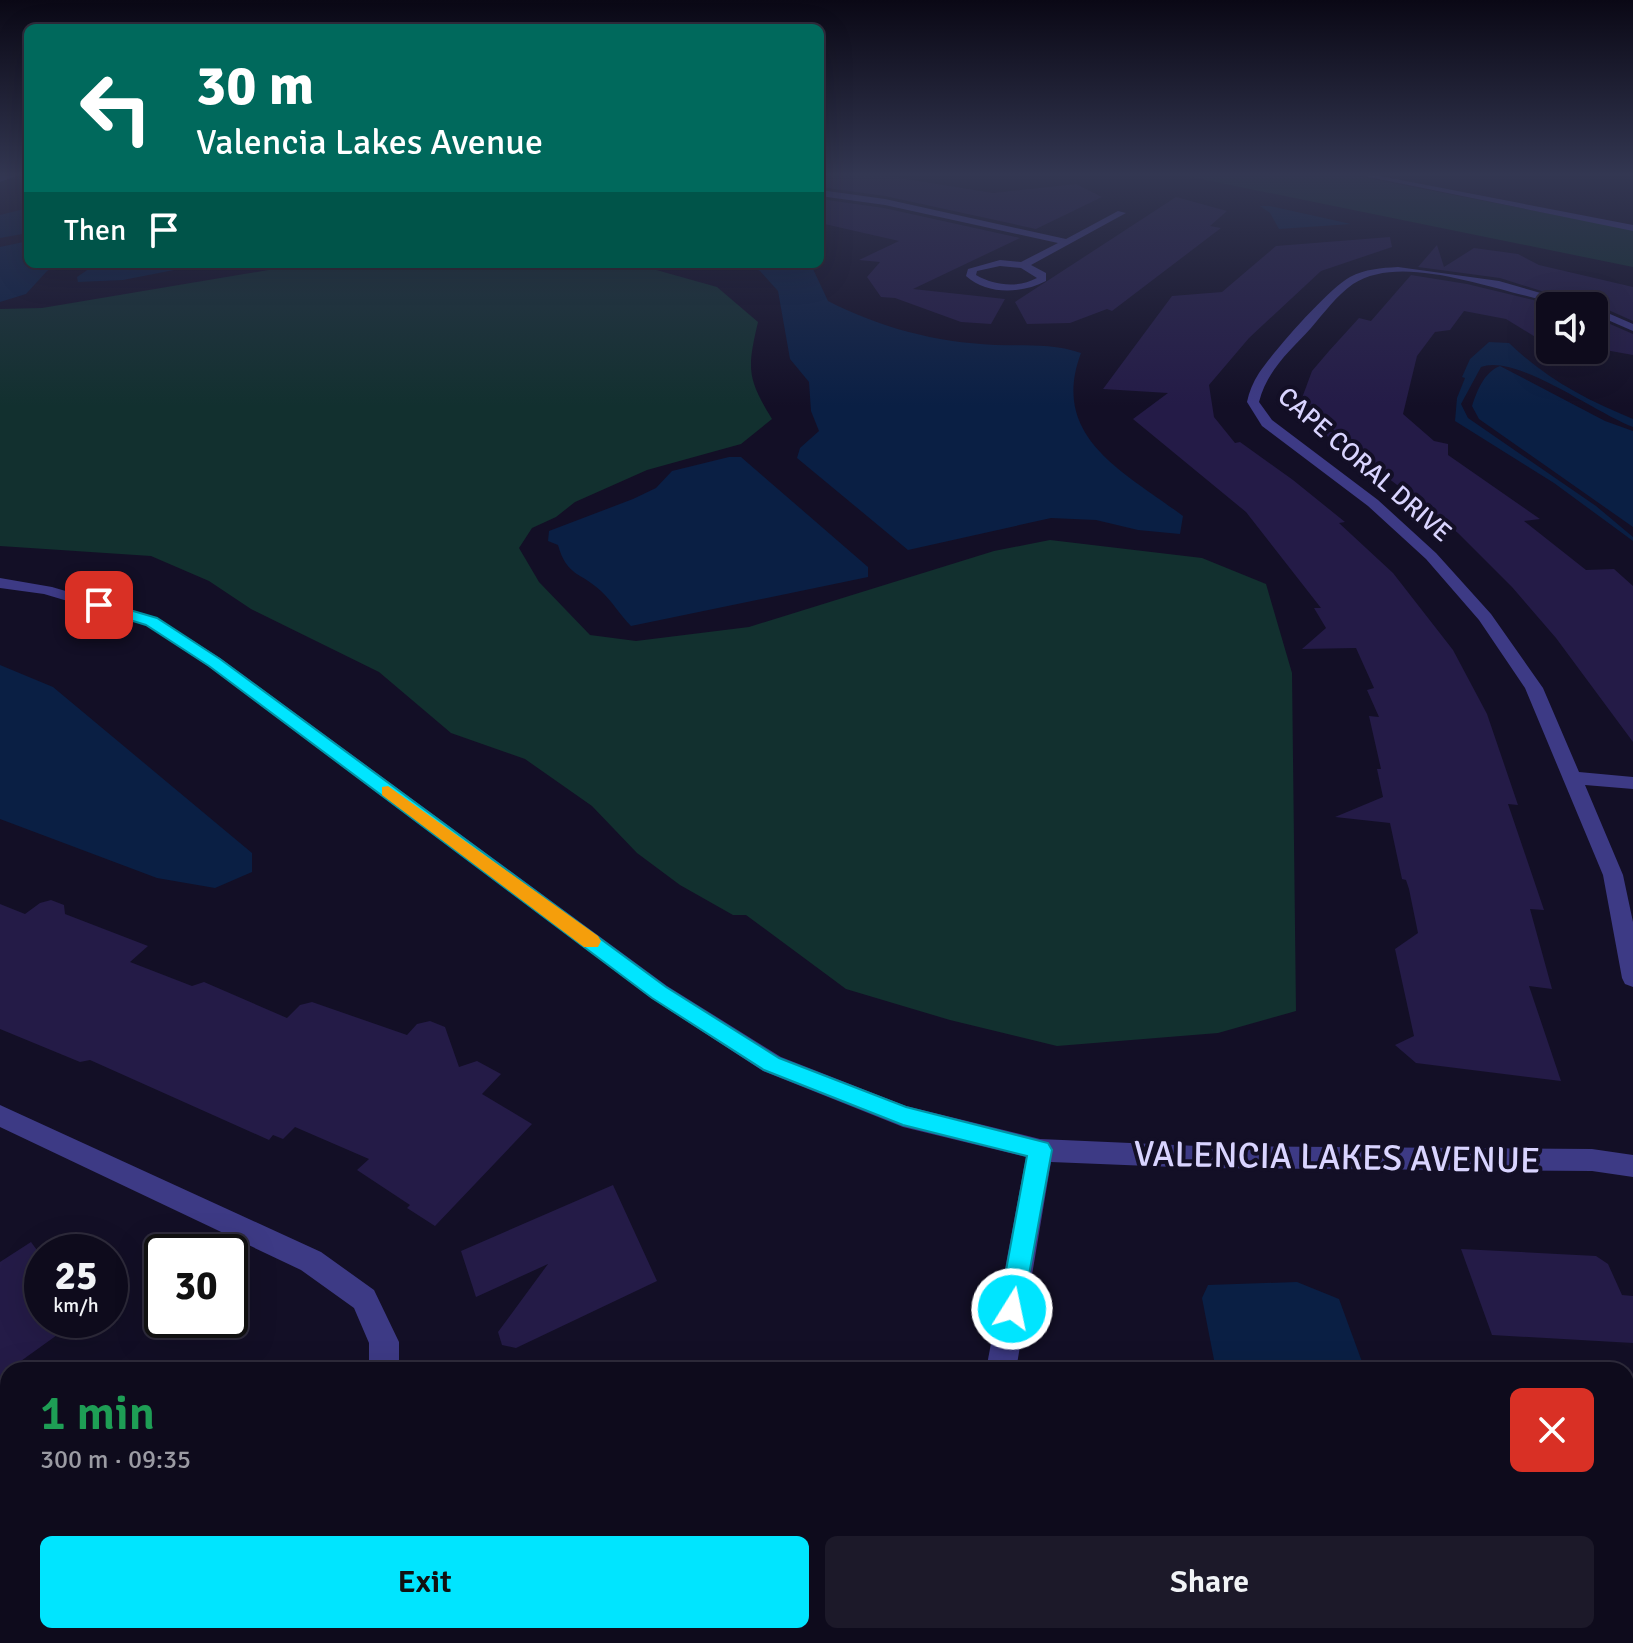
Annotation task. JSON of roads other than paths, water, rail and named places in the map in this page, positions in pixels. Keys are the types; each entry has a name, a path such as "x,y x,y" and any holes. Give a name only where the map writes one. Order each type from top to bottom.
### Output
{"street":[{"path":"1023,265 1039,271 1042,279 1029,285 1006,287 984,284 971,276 973,269 980,266 1023,265 1047,253"},
{"name":"CAPE CORAL DRIVE","path":"1536,295 1440,272 1372,272 1352,279 1268,366 1256,384 1253,402 1267,423 1385,513 1431,556 1485,617 1534,688 1613,875 1633,978"},
{"path":"1608,316 1633,328"},
{"name":"VALENCIA LAKES AVENUE","path":"0,583 46,590 151,621 214,662 659,992 772,1064 903,1116 1040,1150 1198,1157 1592,1160 1633,1166"},
{"path":"1573,778 1633,783"},
{"path":"0,1115 311,1261 364,1299 384,1342 384,1362"},
{"path":"1002,1362 1040,1150"}],"water":[{"path":"0,253 24,253 24,268 53,268 26,294 0,302"},
{"path":"90,268 184,268 123,280 78,282 77,277"},
{"path":"754,268 814,268 828,301 868,319 909,332 973,343 1049,346 1081,353 1074,383 1075,408 1084,430 1098,450 1117,468 1183,516 1180,534 1138,530 1096,520 1051,518 908,550 797,458 800,448 819,431 811,411 809,382 790,359 778,291"},
{"path":"1489,342 1509,343 1567,387 1633,419 1633,427 1534,376 1496,365 1481,367 1461,404 1468,418 1596,506 1633,537 1633,541 1554,483 1455,421 1457,398 1465,378 1462,377 1470,359"},
{"path":"1500,366 1605,421 1633,431 1633,527 1479,419 1472,406 1476,394 1485,377"},
{"path":"741,457 868,567 868,577 631,626 601,591 570,569 558,545 548,541 549,531 656,488 672,471"},
{"path":"0,665 53,687 252,853 252,872 215,888 157,878 0,819"},
{"path":"1297,1282 1339,1299 1362,1362 1214,1362 1202,1298 1208,1285"}]}
